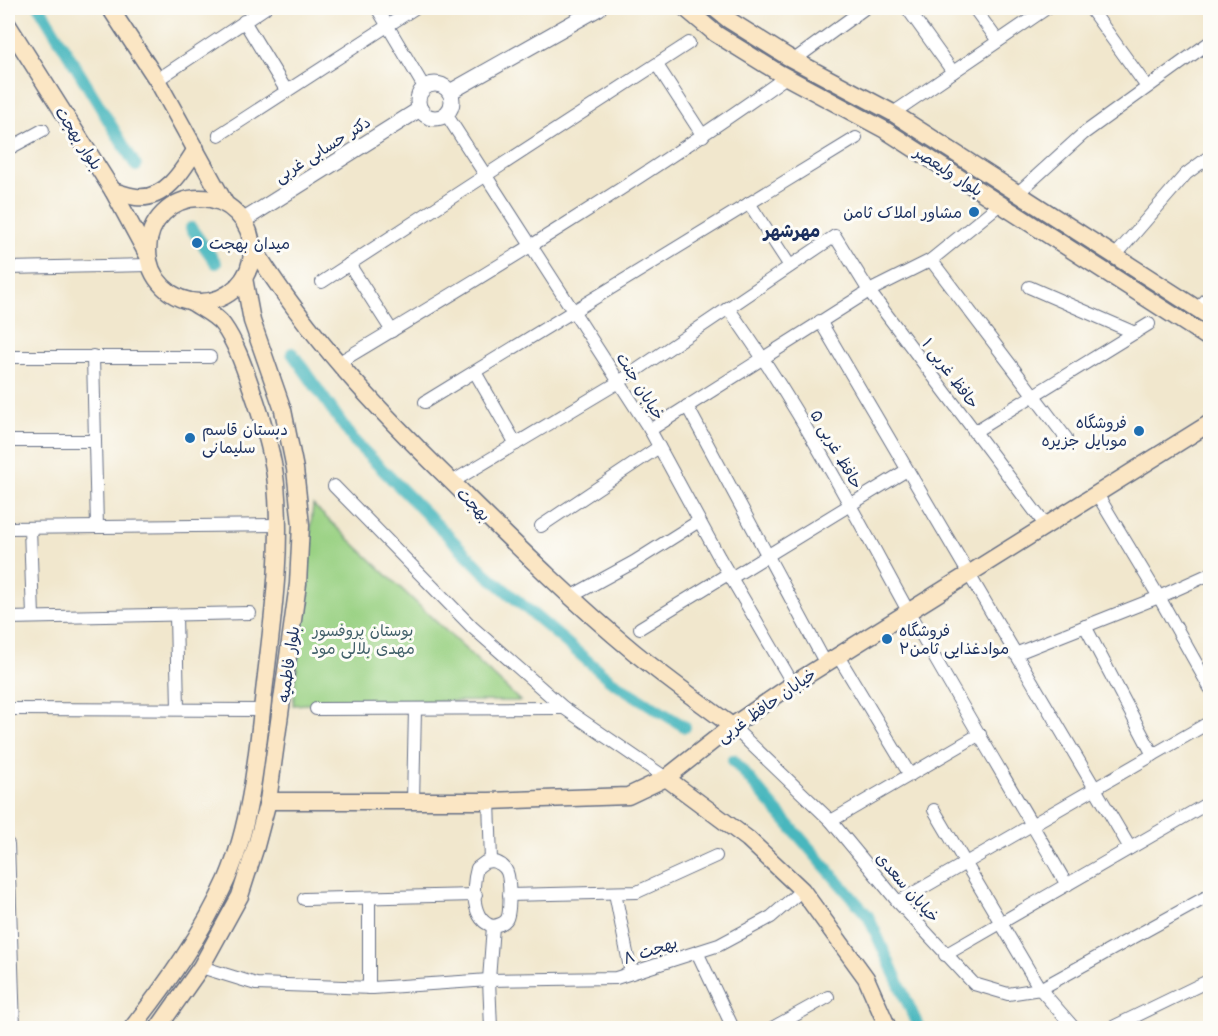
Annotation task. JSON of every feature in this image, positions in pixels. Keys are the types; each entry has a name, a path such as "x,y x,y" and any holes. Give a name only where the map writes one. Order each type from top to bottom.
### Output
{"main road":[{"path":"110,8 158,80 225,203 244,219 250,232 253,247 251,263 236,288 215,300 202,302 174,296 160,285 148,260 150,232 162,213 180,200 203,196 225,203"},
{"name":"بلوار ولیعصر","path":"685,8 716,34 786,77 885,130 1210,339"},
{"name":"بلوار ولیعصر","path":"714,8 729,20 794,60 893,113 1204,313"},
{"name":"بلوار بهجت","path":"8,24 113,191 148,260"},
{"path":"113,191 138,198 155,195 181,174 196,149"},
{"name":"بهجت","path":"253,247 290,302 338,363 390,422 570,597 635,653 732,726"},
{"name":"بلوار فاطمیه","path":"158,1029 201,967 240,896 268,801 298,584 301,525 295,469 283,410 252,321 244,278"},
{"name":"بلوار فاطمیه","path":"132,1029 162,990 197,936 227,878 250,795 259,745 277,578 278,525 275,481 259,411 241,358 223,323 190,301"},
{"name":"خیابان حافظ غربی","path":"268,801 489,801 628,796 666,778 732,726 793,684 1210,423"},
{"path":"666,778 748,839 802,890 866,978 888,1029"}],"street":[{"path":"158,80 265,8"},
{"path":"377,8 424,87"},
{"path":"219,135 415,8"},
{"path":"450,92 599,8"},
{"path":"794,60 865,8"},
{"path":"907,8 953,72"},
{"path":"974,8 998,41"},
{"path":"893,113 1047,8"},
{"path":"1090,8 1147,87"},
{"path":"244,21 286,90"},
{"path":"1018,193 1083,134 1210,42"},
{"path":"322,282 689,43"},
{"path":"657,65 704,136"},
{"path":"338,363 704,136 786,77"},
{"path":"435,83 446,87 450,92 453,101 446,114 441,117 429,117 420,109 418,100 424,87 435,83"},
{"name":"دکتر حسابی غربی","path":"244,219 420,109"},
{"name":"خیابان جنت","path":"446,114 650,430 699,521 793,684"},
{"path":"8,148 43,130"},
{"path":"425,402 855,138"},
{"path":"1115,256 1186,174 1210,156"},
{"path":"452,482 619,382 790,266 749,203"},
{"path":"650,430 869,291 931,260 1000,204"},
{"name":"حافظ غربی ۱","path":"790,266 835,236 869,291 1046,526"},
{"path":"8,268 148,260"},
{"path":"931,260 1066,438"},
{"path":"349,264 392,331"},
{"path":"1029,287 1135,333"},
{"path":"1204,313 1210,297"},
{"name":"حافظ غربی ۵","path":"728,308 764,357 1067,885"},
{"path":"820,321 1130,848"},
{"path":"974,432 1149,324"},
{"path":"93,356 97,527"},
{"path":"8,357 210,357"},
{"path":"475,372 516,444"},
{"path":"687,406 768,556 832,660 910,775"},
{"path":"8,441 95,441"},
{"path":"541,526 659,447"},
{"path":"640,628 768,556 907,470"},
{"path":"334,486 472,627 564,708 666,778"},
{"path":"1097,494 1210,688"},
{"path":"570,597 634,562 699,521"},
{"path":"8,528 278,525"},
{"path":"30,528 33,617"},
{"path":"1015,654 1159,597 1210,574"},
{"path":"8,618 250,614"},
{"path":"176,615 178,709"},
{"path":"1085,626 1153,755"},
{"path":"316,709 564,708"},
{"path":"8,709 262,710"},
{"path":"413,802 415,709"},
{"path":"898,902 1210,722"},
{"name":"خیابان سعدی","path":"732,726 831,821 898,902 974,984 1008,994 1040,989"},
{"path":"831,821 980,734"},
{"path":"489,801 491,861"},
{"path":"945,955 1210,802"},
{"path":"934,810 1040,989 1074,1029"},
{"path":"8,844 10,976 14,1029"},
{"path":"509,895 637,892 716,856"},
{"path":"491,861 503,867 508,874 509,895 508,917 505,922 493,926 481,921 477,914 476,895 477,868 491,861"},
{"name":"بهجت ۸","path":"201,967 256,984 369,988 489,980 616,978 719,945 771,917 802,890"},
{"path":"615,893 631,973"},
{"path":"304,899 476,895"},
{"path":"1040,989 1210,895"},
{"path":"369,898 369,988"},
{"path":"491,1029 489,980 493,926"},
{"path":"697,952 733,1029"},
{"path":"1111,1029 1210,980"},
{"path":"774,1028 828,996"}],"green space":[{"name":"بوستان پروفسور مهدی بلالی مود","path":"313,505 520,701 337,702 293,705"}],"waterway":[{"path":"40,8 136,166"},
{"path":"191,228 216,263"},
{"path":"292,353 355,442 485,573 610,680 685,727"},
{"path":"733,760 868,916 919,1028"}],"place":[{"name":"مشاور املاک ثامن","path":"974,212"},
{"name":"میدان بهجت","path":"197,243"},
{"name":"فروشگاه موبایل جزیره","path":"1139,431"},
{"name":"دبستان قاسم سلیمانی","path":"190,438"},
{"name":"فروشگاه موادغذایی ثامن۲","path":"887,639"}],"district":[{"name":"مهرشهر","path":"792,231"}]}
